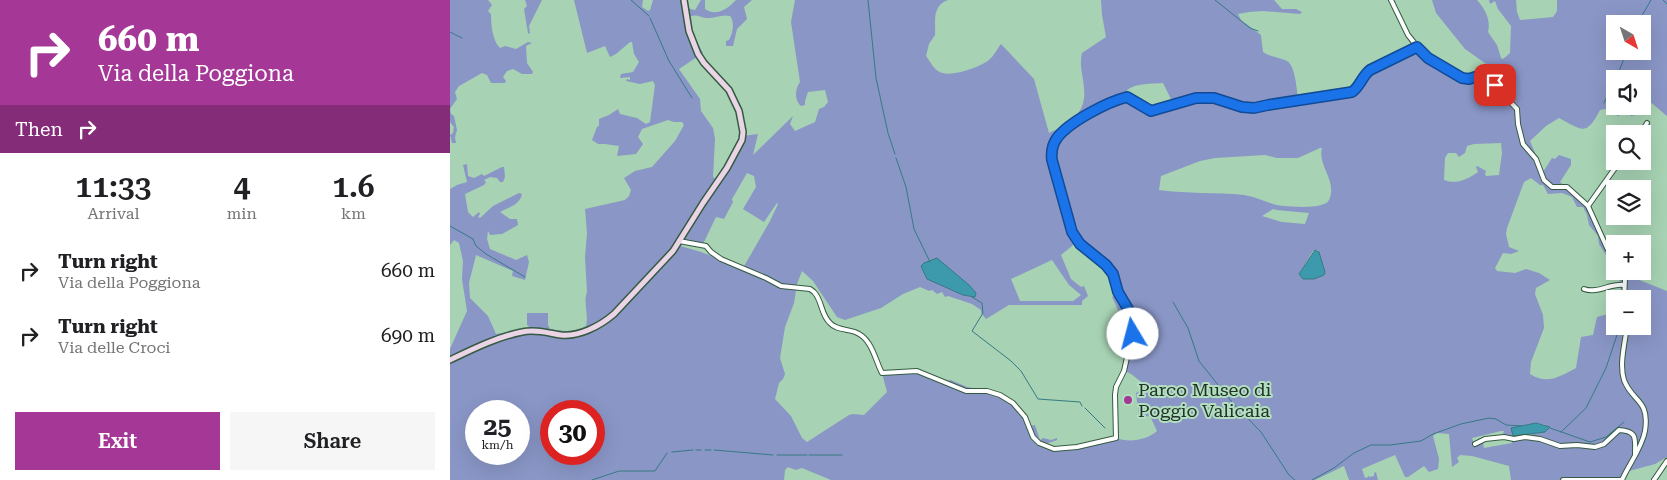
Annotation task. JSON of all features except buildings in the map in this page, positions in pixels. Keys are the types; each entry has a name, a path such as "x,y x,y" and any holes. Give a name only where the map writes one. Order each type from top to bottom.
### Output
{"street":[{"path":"450,360 490,342 523,332 536,330 563,335 578,334 604,322 614,314 673,251 739,148 743,132 739,111 729,90 698,54 690,31 684,0"},
{"path":"1391,0 1408,35 1428,58 1462,78 1469,79 1481,75 1489,79 1517,109 1518,124 1524,144 1536,159 1544,180 1552,187 1566,186 1588,206 1606,246"},
{"path":"679,241 706,246 721,259 765,277 781,286 810,289 816,294 829,322 839,328 856,332 863,337 877,359 882,373 917,371 966,391 1000,395 1013,403 1025,417 1033,437 1039,443 1054,449 1077,447 1116,438 1115,395 1118,382 1124,371 1133,334 1134,319 1118,292 1113,274 1106,265 1080,244 1072,232 1052,160 1051,151 1057,137 1099,107 1127,97 1151,111 1196,98 1214,98 1242,107 1254,108 1352,92 1370,70 1417,47"},
{"path":"1588,206 1614,170"},
{"path":"1624,280 1624,290"},
{"path":"1584,289 1591,290 1619,284 1624,285"},
{"path":"1563,480 1622,480 1642,439 1645,410 1625,382 1623,375 1622,366 1626,335"},
{"path":"1475,444 1486,439 1525,437 1540,439 1560,446 1595,447 1604,444 1619,430 1627,431 1636,438 1634,454"},
{"path":"1654,480 1667,460"}],"shaded area":[{"path":"450,0 488,0 492,5 488,11 491,14 494,36 500,48 505,46 516,49 528,42 532,43 526,46 527,63 533,72 532,74 522,74 513,69 507,71 503,77 506,81 505,83 491,83 487,75 482,73 459,86 455,92 457,99 450,109"},
{"path":"525,0 542,0 529,26 530,34 528,33 524,9 527,6"},
{"path":"574,0 643,0 642,7 648,11 653,0 684,0 686,8 695,10 701,0 705,0 705,9 718,12 726,9 736,0 752,0 744,7 747,19 737,29 733,46 726,46 726,41 729,40 733,28 733,21 730,16 724,15 708,18 696,15 691,16 692,33 703,53 679,69 700,99 701,111 713,128 715,139 713,177 718,181 743,136 758,134 753,155 793,116 790,124 795,131 815,122 819,109 828,102 825,90 808,92 805,105 801,106 796,98 796,91 800,82 791,22 795,0 948,0 939,6 937,11 935,35 929,44 926,56 933,66 938,71 949,74 972,69 989,60 1001,44 1034,79 1049,133 1064,126 1076,116 1083,104 1082,53 1106,37 1101,0 1274,0 1282,9 1296,9 1302,12 1300,14 1263,11 1238,14 1241,20 1261,35 1263,52 1290,63 1295,78 1298,99 1352,92 1365,74 1417,47 1425,56 1462,78 1477,76 1488,78 1492,68 1465,49 1436,13 1432,0 1477,0 1487,15 1489,23 1488,32 1497,45 1503,59 1510,53 1511,26 1498,9 1495,1 1490,4 1489,0 1516,0 1520,20 1553,17 1557,11 1557,0 1667,0 1667,116 1651,103 1651,70 1606,70 1606,110 1600,110 1587,128 1578,128 1559,118 1546,126 1530,141 1543,172 1552,158 1555,159 1559,155 1571,159 1571,165 1560,182 1584,202 1606,244 1606,255 1599,244 1598,236 1589,225 1583,207 1577,207 1572,197 1562,193 1548,194 1543,185 1540,185 1531,178 1524,182 1506,234 1509,247 1519,251 1511,254 1503,253 1495,268 1497,271 1515,273 1526,269 1539,273 1550,280 1536,288 1535,294 1543,315 1544,328 1531,362 1530,374 1542,379 1558,377 1576,368 1581,337 1593,335 1597,317 1606,314 1606,335 1651,335 1651,290 1621,290 1619,280 1639,280 1667,291 1667,457 1655,464 1629,471 1625,479 1622,480 1511,480 1509,466 1472,456 1460,455 1457,458 1459,462 1452,467 1449,434 1437,433 1433,436 1439,459 1438,469 1429,472 1424,466 1408,477 1405,477 1395,455 1362,469 1365,478 1368,475 1369,477 1374,476 1376,472 1378,480 1349,480 1344,466 1315,480 831,480 802,468 796,470 788,467 785,470 784,480 450,480 450,349 467,311 462,279 463,261 459,243 454,240 450,245 450,189 467,182 463,165 467,164 468,176 474,178 482,174 484,176 504,167 505,177 503,182 500,182 497,178 490,177 484,180 486,182 484,185 465,194 468,212 473,217 479,212 478,217 480,218 493,206 519,193 522,194 517,203 500,212 510,219 517,219 518,225 502,234 490,235 488,231 487,239 490,249 516,260 527,255 529,262 525,280 512,276 513,271 476,255 469,283 470,298 488,316 496,334 527,329 529,326 527,325 527,313 548,313 550,329 573,331 586,326 587,322 585,257 587,233 585,209 625,200 631,190 624,178 635,171 652,167 675,141 684,125 682,122 668,120 642,129 638,137 643,144 636,154 617,156 619,146 598,144 592,140 599,126 599,119 618,109 620,114 637,118 646,124 650,122 655,85 653,81 640,84 626,81 627,79 630,80 630,77 620,78 621,74 633,72 639,62 634,54 632,42 610,57 605,46 587,53","holes":["1163,83 1174,105 1148,110 1131,99 1127,90 1139,85","1501,143 1502,153 1499,175 1486,176 1486,171 1477,166 1478,172 1466,179 1458,182 1444,180 1445,158 1448,153 1456,153 1459,157 1465,153 1467,146","1322,148 1322,161 1331,187 1329,200 1322,205 1296,207 1280,206 1244,195 1159,190 1161,176 1200,161 1215,158 1265,155 1277,158 1298,158","747,173 754,176 756,187 743,209 764,222 778,204 743,268 677,245 683,241 703,244 716,217 724,219 733,202 732,199","1273,209 1309,213 1305,224 1282,222 1262,216","1075,242 1081,244 1104,263 1110,273 1114,296 1112,297 1124,323 1131,326 1133,334 1124,371 1142,382 1139,391 1136,393 1139,417 1150,416 1157,431 1148,437 1132,440 1116,438 1054,449 1043,445 1057,440 1057,438 1051,440 1043,438 1040,440 1035,425 1029,426 1012,404 1000,396 973,391 973,388 951,380 943,381 917,371 882,373 887,392 864,415 849,415 807,442 802,438 791,416 775,399 779,383 785,374 780,358 785,327 794,303 797,284 802,271 813,281 837,317 845,320 881,308 903,294 920,287 929,291 932,290 937,294 942,292 945,297 948,296 972,304 981,310 986,319 1009,305 1082,305 1082,301 1088,296 1084,286 1081,287 1071,279 1061,255","1318,250 1325,272 1314,279 1303,279 1299,274 1313,251","1052,260 1069,285 1081,295 1073,301 1020,301 1011,279","1536,423 1546,425 1539,433 1517,437 1512,428","1501,431 1504,431 1502,436 1512,437 1512,443 1484,448 1483,443 1475,446 1472,438"]},
{"path":"450,109 451,114 454,116 457,130 456,143 452,143 450,135 453,133 454,127 450,122"},
{"path":"1315,250 1319,252 1325,272 1324,275 1314,279 1303,279 1299,274"},
{"path":"937,258 969,285 976,293 975,297 963,295 927,279 921,266"},
{"path":"1536,423 1550,427 1545,432 1513,436 1511,428"}],"waterway":[{"path":"631,0 649,16"},
{"path":"868,0 876,78 888,133 895,154"},
{"path":"1215,0 1250,28 1258,31"},
{"path":"1642,15 1651,0"},
{"path":"1663,0 1667,4"},
{"path":"650,18 669,61 692,98"},
{"path":"450,32 462,38"},
{"path":"1620,70 1623,60"},
{"path":"1604,103 1606,99"},
{"path":"896,158 906,187 914,229 930,262"},
{"path":"450,226 473,239 476,246 486,254 525,277"},
{"path":"972,297 982,303 983,313 972,331 1021,371 1038,399 1080,402 1082,406"},
{"path":"1173,302 1188,328 1199,361 1231,401 1261,432 1289,475 1295,480"},
{"path":"1561,432 1586,408 1606,368 1617,335"},
{"path":"1085,408 1105,428"},
{"path":"1312,480 1334,468 1354,453 1371,445 1390,445 1421,441 1433,434 1461,424 1489,418 1496,419 1506,425 1522,426"},
{"path":"1550,428 1590,442 1606,437 1624,422"},
{"path":"672,452 693,450"},
{"path":"696,450 701,450"},
{"path":"705,450 711,450"},
{"path":"714,450 773,455"},
{"path":"592,480 619,471 655,471 667,453"},
{"path":"777,455 807,455"},
{"path":"809,455 842,455"}],"place":[{"name":"Parco Museo di Poggio Valicaia","path":"1128,400"}],"route":[{"path":"1133,334 1134,319 1118,292 1111,270 1080,244 1072,232 1051,151 1057,137 1065,130 1099,107 1127,97 1148,110 1154,111 1203,97 1214,98 1242,107 1254,108 1352,92 1355,91 1365,74 1370,70 1417,47 1425,56 1462,78 1467,80 1481,75 1485,76 1495,85"}]}
